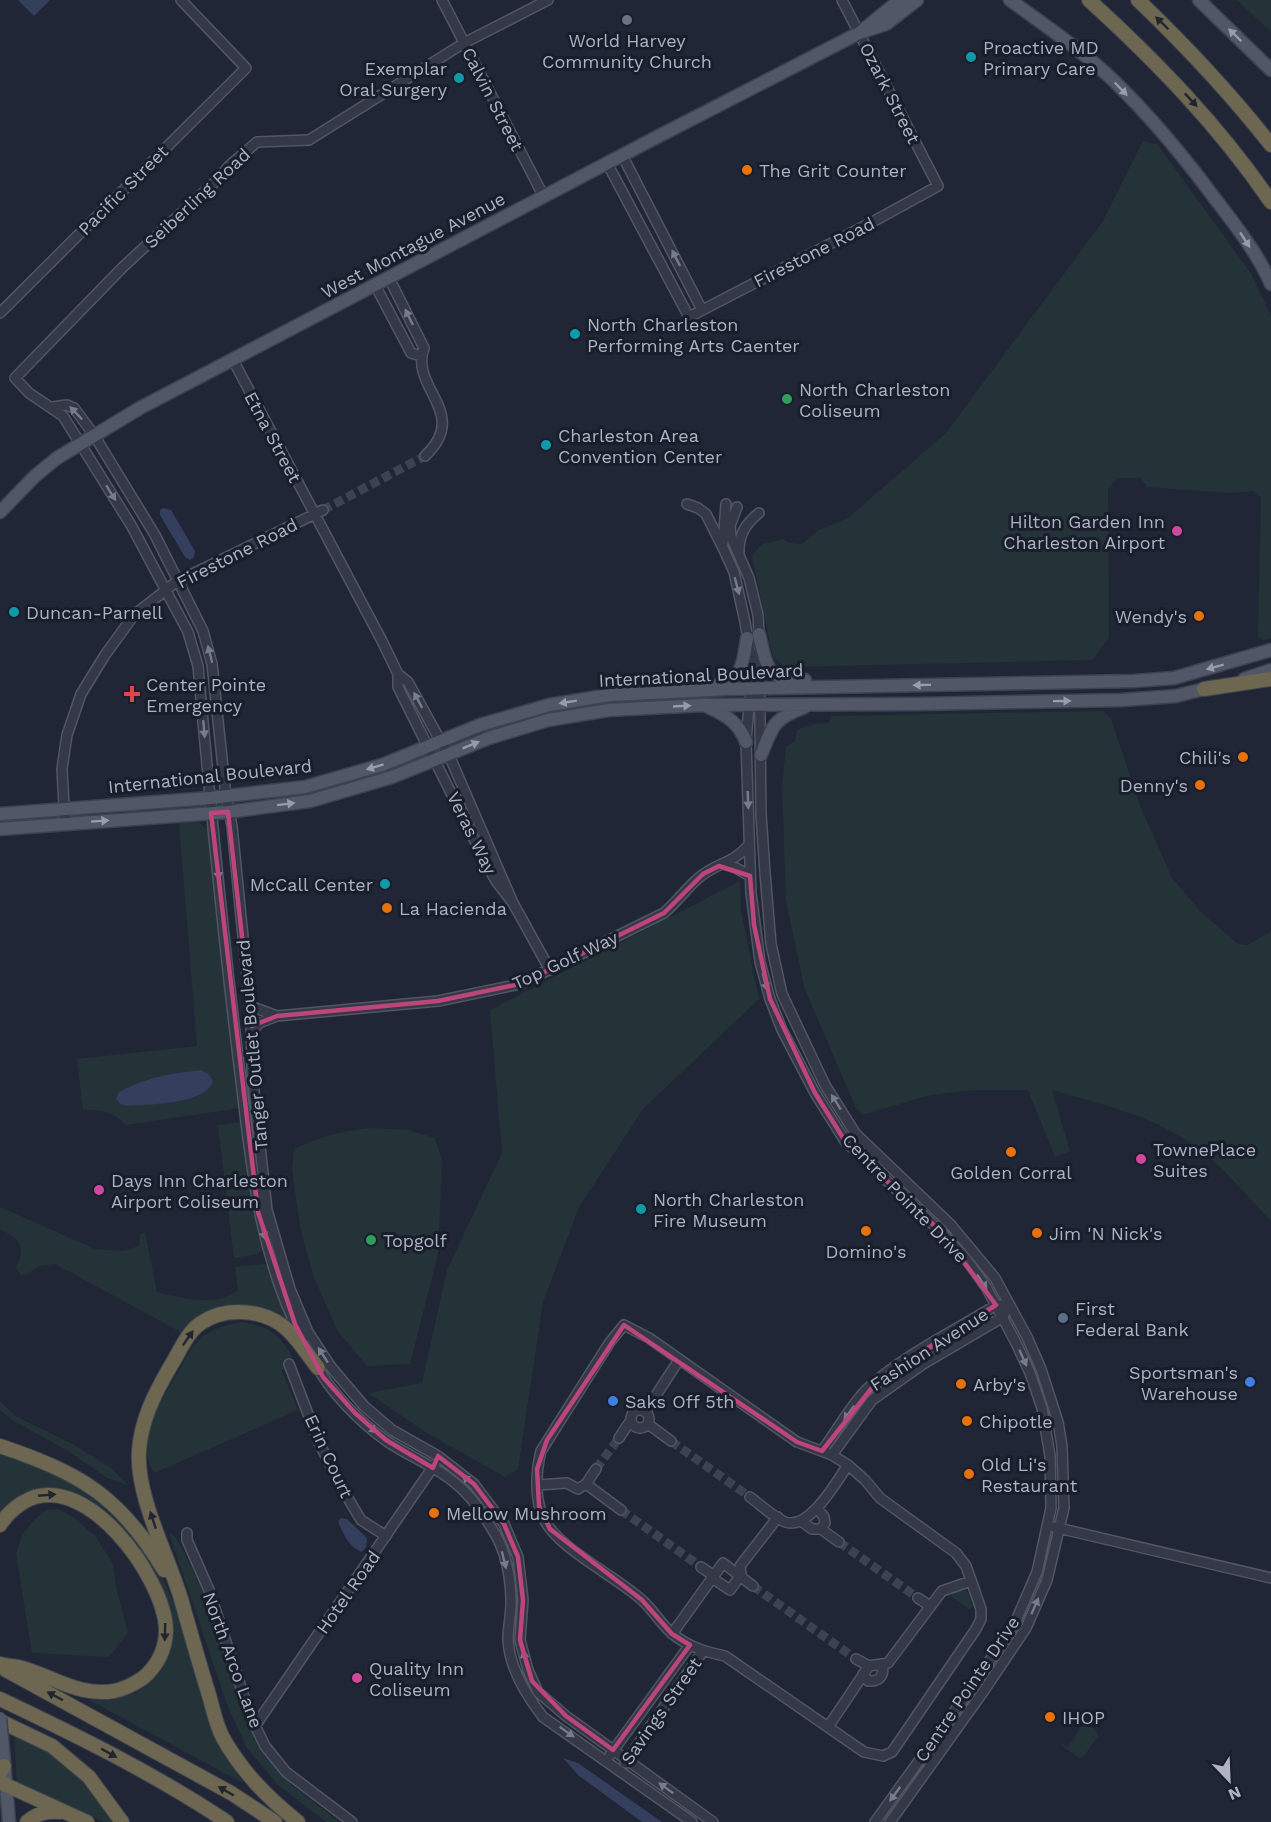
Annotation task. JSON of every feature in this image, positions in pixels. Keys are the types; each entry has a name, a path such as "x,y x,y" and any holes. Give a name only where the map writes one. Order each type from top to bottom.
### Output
{"highway":[{"path":"1089,0 1148,54 1198,108 1238,155 1271,202"},
{"path":"1138,0 1214,76 1243,101 1271,134"},
{"path":"1214,76 1271,146"},
{"path":"1204,689 1271,679"},
{"path":"298,1822 272,1801 242,1768 221,1735 145,1495 139,1452 144,1425 154,1395 188,1336 201,1323 221,1314 242,1312 269,1318 294,1337 318,1368"},
{"path":"0,1446 28,1455 80,1479 128,1517 149,1544 165,1571 184,1615"},
{"path":"0,1525 5,1517 28,1499 56,1494 78,1501 109,1526 140,1563 158,1599 166,1628 162,1651 149,1672 127,1688 114,1691 85,1691 65,1686 24,1668 0,1665"},
{"path":"0,1665 221,1787 275,1822"},
{"path":"0,1699 81,1737 202,1805 227,1822"},
{"path":"0,1720 52,1746 89,1777 122,1822"},
{"path":"3,1783 87,1822"},
{"path":"27,1822 38,1814 48,1811 65,1812"}],"main road":[{"name":"West Montague Avenue","path":"859,33 900,0"},
{"name":"West Montague Avenue","path":"0,512 35,476 79,444 142,408 622,155 859,33 886,24 917,0"},
{"path":"1010,0 1069,43 1105,74 1154,124 1189,164 1235,224 1271,284"},
{"path":"1199,0 1271,70"},
{"path":"753,636 766,663 778,677 789,680 835,679 856,687"},
{"path":"699,690 726,683 738,675 753,636"},
{"name":"International Boulevard","path":"0,814 210,798 305,787 382,765 480,725 549,705 610,695 699,690 1174,678 1271,650"},
{"name":"International Boulevard","path":"0,829 228,812 310,801 392,777 489,738 548,720 609,710 705,705 1134,699 1176,696 1271,670"},
{"path":"705,705 731,719 747,741"},
{"path":"760,755 777,720 812,705"},
{"path":"0,1720 3,1783 9,1822"}],"street":[{"name":"Pacific Street","path":"0,313 246,68 181,0"},
{"name":"Calvin Street","path":"441,0 544,197"},
{"name":"Seiberling Road","path":"79,444 63,416 28,393 15,378 123,267 216,181 230,165 257,142 309,140 464,43 548,0"},
{"name":"Ozark Street","path":"842,0 938,186"},
{"path":"622,155 702,310"},
{"name":"Firestone Road","path":"608,163 689,317 938,186"},
{"path":"389,278 424,348 421,356 425,377 441,409 443,423 440,436 432,450 425,456"},
{"path":"375,285 411,353 421,356"},
{"name":"Etna Street","path":"233,360 318,512 398,674"},
{"name":"Seiberling Road","path":"52,407 67,405 74,408 94,435"},
{"name":"Tanger Outlet Boulevard","path":"94,435 132,494 179,581 203,632 212,664 226,796 233,836 250,1006 252,1071 267,1210 290,1289 308,1332 331,1367 364,1406 392,1430 438,1456 474,1484 504,1524 518,1557 523,1600 520,1640 528,1670 538,1692 566,1716 710,1821"},
{"name":"Tanger Outlet Boulevard","path":"79,444 131,525 167,590 188,632 196,659 233,1020 258,1212 280,1291 323,1377 354,1413 386,1440 433,1468 465,1492 494,1531 503,1553 511,1602 508,1640 510,1655 528,1699 543,1717 692,1822"},
{"path":"687,504 706,514 723,548 740,592 753,636"},
{"path":"723,548 722,536 726,504"},
{"path":"736,507 730,526 731,537 754,596 751,658 756,689 754,705"},
{"name":"Firestone Road","path":"65,824 62,769 68,735 81,694 134,615 179,581 318,512"},
{"path":"740,557 741,534 759,513"},
{"name":"Veras Way","path":"398,674 398,687 435,744 496,881 513,903 550,970"},
{"name":"Centre Pointe Drive","path":"754,705 747,741 751,898 760,962 770,999 782,1030 815,1093 845,1141 944,1234 986,1287 1030,1373 1042,1408 1050,1456 1051,1508 1037,1572 1015,1623 875,1822"},
{"name":"Centre Pointe Drive","path":"754,705 760,755 761,814 769,923 775,967 782,994 831,1095 855,1133 950,1224 995,1278 1027,1337 1041,1369 1058,1422 1062,1446 1064,1508 1047,1580 1026,1628 890,1822"},
{"name":"Top Golf Way","path":"251,1034 258,1023 277,1016 438,1000 520,984 664,913 702,874 739,856 749,845"},
{"path":"724,864 750,876"},
{"name":"Top Golf Way","path":"250,1006 277,1016"},
{"name":"Fashion Avenue","path":"822,1451 864,1392 879,1379 996,1305 1009,1305 1003,1317 922,1364 872,1400 832,1455"},
{"path":"624,1325 649,1338 679,1360 797,1442 832,1455 848,1465 880,1498 956,1553 966,1566 981,1609 981,1619 892,1752 883,1756 864,1752 725,1656 703,1651 672,1634 642,1600 559,1538 550,1528 539,1506 537,1468 541,1451 610,1342 624,1325"},
{"path":"645,1412 679,1360"},
{"name":"Erin Court","path":"289,1364 319,1443 346,1496 361,1520 386,1536"},
{"path":"619,1438 634,1413 639,1410 645,1412 649,1417 648,1424 638,1428 631,1420"},
{"path":"648,1424 671,1441"},
{"name":"Hotel Road","path":"255,1726 433,1468 438,1456"},
{"path":"801,1521 816,1508 848,1465"},
{"path":"538,1485 567,1482 578,1489 586,1484 596,1470"},
{"path":"586,1484 621,1510"},
{"path":"750,1497 786,1522 801,1521 812,1528 820,1529 839,1542"},
{"path":"816,1508 824,1517 825,1523 820,1529"},
{"path":"701,1567 730,1590 741,1575 740,1566 778,1517"},
{"path":"1047,1526 1271,1578"},
{"name":"North Arco Lane","path":"187,1533 187,1540 209,1590 238,1682 265,1746 286,1772 352,1822"},
{"path":"672,1634 723,1563 753,1586"},
{"path":"828,1727 866,1670 888,1663 942,1591 971,1581"},
{"path":"918,1598 930,1606"},
{"name":"Savings Street","path":"606,1760 690,1645"},
{"name":"Savings Street","path":"620,1770 703,1651"},
{"path":"856,1659 866,1670 868,1681 875,1681 881,1677 884,1670 882,1664"}],"highlighted area":[{"path":"228,812 252,1026 277,1016 438,1001 520,984 664,913 703,874 719,866 750,876 754,925 770,999 815,1093 845,1141 943,1234 996,1305 879,1379 822,1451 797,1442 624,1325 547,1440 537,1469 539,1506 550,1529 642,1600 672,1634 690,1645 613,1750 566,1716 532,1681 520,1640 523,1600 518,1557 504,1524 474,1484 438,1456 433,1468 386,1440 355,1413 323,1377 295,1324 258,1212 211,813"}],"shaded area":[{"path":"1237,0 1271,0 1271,32"},
{"path":"1143,141 1158,145 1250,272 1271,315 1271,638 1263,640 1258,637 1261,497 1253,491 1231,493 1147,487 1141,478 1117,478 1108,489 1109,638 1092,660 785,667 773,657 752,556 762,544 783,539 789,543 802,544 819,530 848,518 946,433 1103,221"},
{"path":"1103,711 1111,719 1141,808 1172,878 1202,913 1238,944 1248,945 1271,931 1271,1221 1213,1161 1176,1134 1124,1111 1052,1090 1070,1151 1055,1157 1028,1090 971,1090 931,1095 862,1115 855,1106 804,987 786,900 782,786 786,747 795,741 797,730 813,724 828,723 831,716"},
{"path":"196,822 208,831 240,1108 126,1125 117,1117 106,1112 83,1110 77,1059 197,1046 179,823"},
{"path":"740,881 741,911 759,999 643,1109 579,1207 543,1302 518,1469 505,1477 427,1433 368,1393 422,1383 447,1270 502,1153 490,1010"},
{"path":"240,1122 243,1124 254,1211 263,1249 258,1254 234,1258 218,1125"},
{"name":"Topgolf","path":"372,1128 408,1130 435,1138 442,1160 438,1254 410,1364 367,1366 337,1330 313,1275 300,1227 292,1169 294,1149 332,1135"},
{"path":"0,1207 95,1249 123,1251 139,1246 140,1234 145,1232 157,1292 178,1297 209,1300 229,1296 238,1290 235,1267 264,1264 267,1266 280,1303 295,1332 239,1308 180,1337 179,1331 55,1264 40,1266 21,1275 16,1268 21,1254 20,1245 15,1238 0,1229"},
{"path":"241,1322 265,1328 277,1336 287,1348 292,1356 282,1371 298,1410 154,1473 148,1461 149,1433 167,1391 192,1348 201,1338 217,1329"},
{"path":"0,1401 17,1417 71,1443 111,1468 128,1485 107,1478 68,1451 12,1420 0,1410"},
{"path":"0,1452 73,1480 122,1519 161,1574 173,1602 226,1755 243,1783 89,1700 130,1695 147,1686 162,1670 173,1633 170,1613 124,1531 107,1514 74,1492 54,1488 26,1493 9,1505 0,1516"},
{"path":"59,1509 74,1518 96,1537 113,1564 116,1587 128,1633 109,1657 32,1653 16,1554 22,1535 34,1520 46,1510"},
{"path":"169,1533 177,1539 201,1587 250,1729 263,1753 292,1785 339,1822 326,1822 278,1785 247,1748 228,1707"},
{"path":"965,1589 972,1606 970,1610 951,1596 953,1592"},
{"path":"1079,1720 1096,1731 1098,1736 1084,1756 1079,1758 1061,1745 1068,1747 1082,1726"},
{"path":"14,1735 59,1760 85,1783 118,1822 104,1822 17,1783"}],"water":[{"path":"18,0 50,0 34,16"},
{"path":"163,508 171,510 195,551 194,557 190,560 185,557 160,515 160,510"},
{"path":"201,1070 213,1081 208,1089 188,1099 162,1104 127,1106 120,1104 116,1099 119,1092 140,1083"},
{"path":"341,1518 347,1519 367,1538 366,1547 362,1552 347,1540 338,1521"},
{"path":"563,1758 578,1763 662,1822 642,1822 578,1775"}],"tunnel":[{"path":"323,510 425,456"},
{"path":"596,1469 619,1438"},
{"path":"671,1441 750,1497"},
{"path":"621,1510 701,1567"},
{"path":"839,1542 918,1598"},
{"path":"753,1586 856,1659"}],"place":[{"name":"World Harvey Community Church","path":"627,20"},
{"name":"Proactive MD Primary Care","path":"971,57"},
{"name":"Exemplar Oral Surgery","path":"459,78"},
{"name":"The Grit Counter","path":"747,170"},
{"name":"North Charleston Performing Arts Caenter","path":"575,334"},
{"name":"North Charleston Coliseum","path":"787,399"},
{"name":"Charleston Area Convention Center","path":"546,445"},
{"name":"Hilton Garden Inn Charleston Airport","path":"1177,531"},
{"name":"Duncan-Parnell","path":"14,612"},
{"name":"Wendy's","path":"1199,616"},
{"name":"Center Pointe Emergency","path":"132,694"},
{"name":"Chili's","path":"1243,757"},
{"name":"Denny's","path":"1200,785"},
{"name":"McCall Center","path":"385,884"},
{"name":"La Hacienda","path":"387,908"},
{"name":"Golden Corral","path":"1011,1152"},
{"name":"TownePlace Suites","path":"1141,1159"},
{"name":"Days Inn Charleston Airport Coliseum","path":"99,1190"},
{"name":"North Charleston Fire Museum","path":"641,1209"},
{"name":"Domino's","path":"866,1231"},
{"name":"Jim 'N Nick's","path":"1037,1233"},
{"name":"Topgolf","path":"371,1240"},
{"name":"First Federal Bank","path":"1063,1318"},
{"name":"Sportsman's Warehouse","path":"1250,1382"},
{"name":"Arby's","path":"961,1384"},
{"name":"Saks Off 5th","path":"613,1401"},
{"name":"Chipotle","path":"967,1421"},
{"name":"Old Li's Restaurant","path":"969,1474"},
{"name":"Mellow Mushroom","path":"434,1513"},
{"name":"Quality Inn Coliseum","path":"357,1678"},
{"name":"IHOP","path":"1050,1717"}]}
